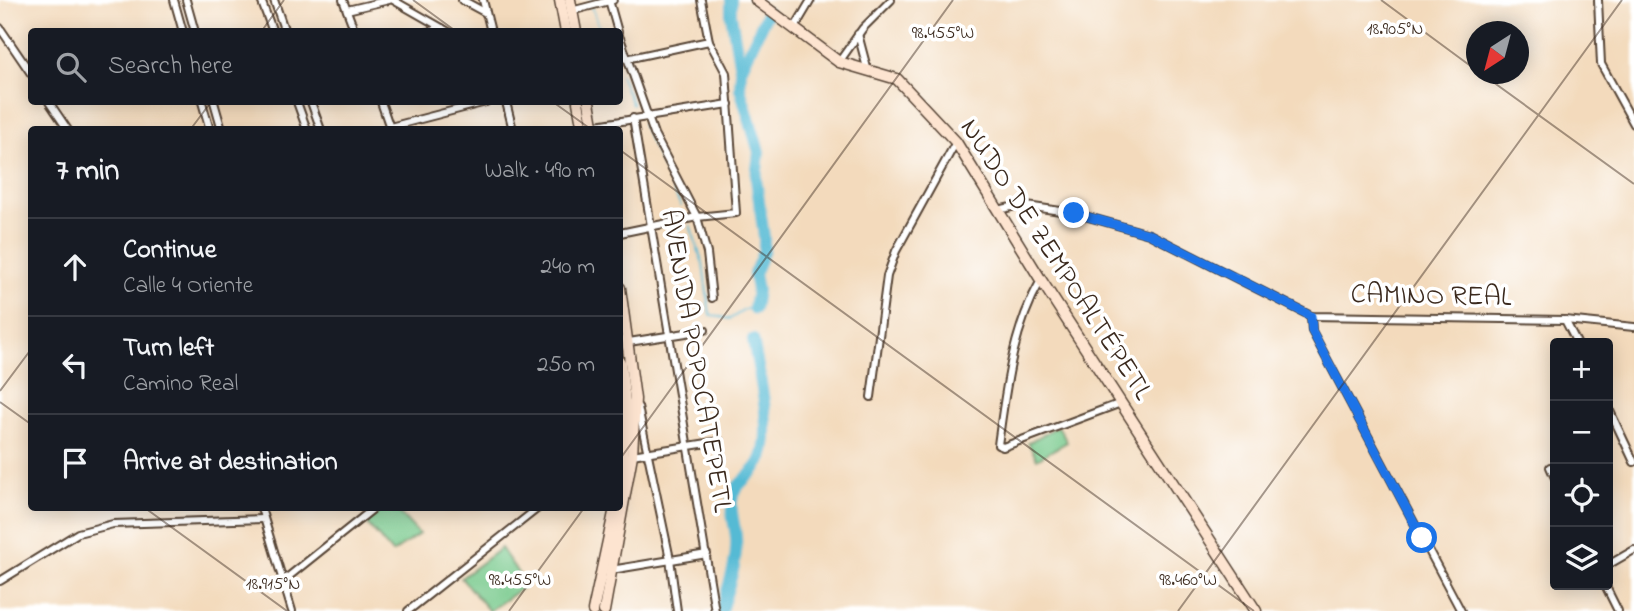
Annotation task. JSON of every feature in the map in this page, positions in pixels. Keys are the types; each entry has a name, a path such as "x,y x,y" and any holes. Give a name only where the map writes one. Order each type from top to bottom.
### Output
{"street":[{"path":"174,0 182,28"},
{"path":"186,0 193,28"},
{"path":"262,0 272,28"},
{"path":"274,0 284,28"},
{"path":"343,0 353,28"},
{"path":"346,10 391,0 442,28"},
{"path":"462,0 486,13"},
{"path":"483,0 490,28"},
{"path":"560,0 574,28"},
{"path":"566,28 570,0"},
{"path":"567,12 610,0 617,28"},
{"path":"623,232 697,217 737,213 726,73 709,41 701,0"},
{"name":"NUDO DE ZEMPOALTÉPETL","path":"756,0 839,62 867,68 897,79 956,142 1041,280 1256,611"},
{"path":"795,27 811,0"},
{"path":"839,62 858,34 891,0"},
{"path":"1598,0 1601,64 1634,124"},
{"path":"0,28 28,69"},
{"path":"858,34 867,68"},
{"path":"626,59 709,41"},
{"path":"623,48 647,118 672,173 697,217 707,253 712,298"},
{"path":"597,126 729,104"},
{"path":"51,105 65,126"},
{"path":"203,105 209,126"},
{"path":"215,105 221,126"},
{"path":"298,105 306,126"},
{"path":"312,105 320,126"},
{"path":"382,105 390,126"},
{"path":"398,126 475,105"},
{"path":"507,105 512,126"},
{"path":"579,105 587,126"},
{"path":"588,126 589,105"},
{"name":"AVENIDA POPOCATEPETL","path":"633,118 715,611"},
{"path":"871,397 887,276 895,251 956,142"},
{"name":"CAMINO REAL","path":"998,210 1020,205 1074,213 1149,234 1311,316 1565,320 1634,327"},
{"path":"1041,280 1030,300 1011,355 998,445 1003,447 1121,403"},
{"path":"623,306 635,398 670,559 677,611"},
{"path":"1311,316 1312,331 1461,611"},
{"path":"1565,320 1574,338"},
{"path":"629,342 705,330"},
{"path":"623,386 626,409 623,447"},
{"path":"604,611 625,511 635,398"},
{"path":"1613,418 1634,462"},
{"path":"632,454 720,440"},
{"path":"262,511 292,611"},
{"path":"283,581 370,511"},
{"path":"408,611 534,511"},
{"path":"593,611 614,511"},
{"path":"0,581 78,533 113,524 264,519"},
{"path":"1613,562 1634,550"},
{"path":"611,570 707,554"},
{"path":"1607,590 1614,610"}],"green space":[{"path":"1058,426 1067,442 1037,459 1028,443"},
{"path":"377,511 398,511 419,534 392,553 365,521"},
{"path":"501,548 526,585 489,611 461,578"}],"waterway":[{"path":"731,0 740,69"},
{"path":"592,7 600,28"},
{"path":"754,309 757,290 754,274 764,250 756,179 759,152 740,88 741,70 767,13"},
{"path":"623,82 632,104"},
{"path":"642,124 681,206"},
{"path":"690,225 703,264 710,315 730,319 746,309 754,309"},
{"path":"721,611 735,556 732,500 740,484 760,462 766,436 764,402 753,340"}],"route":[{"path":"1074,213 1149,234 1311,316 1312,331 1422,538"}]}
